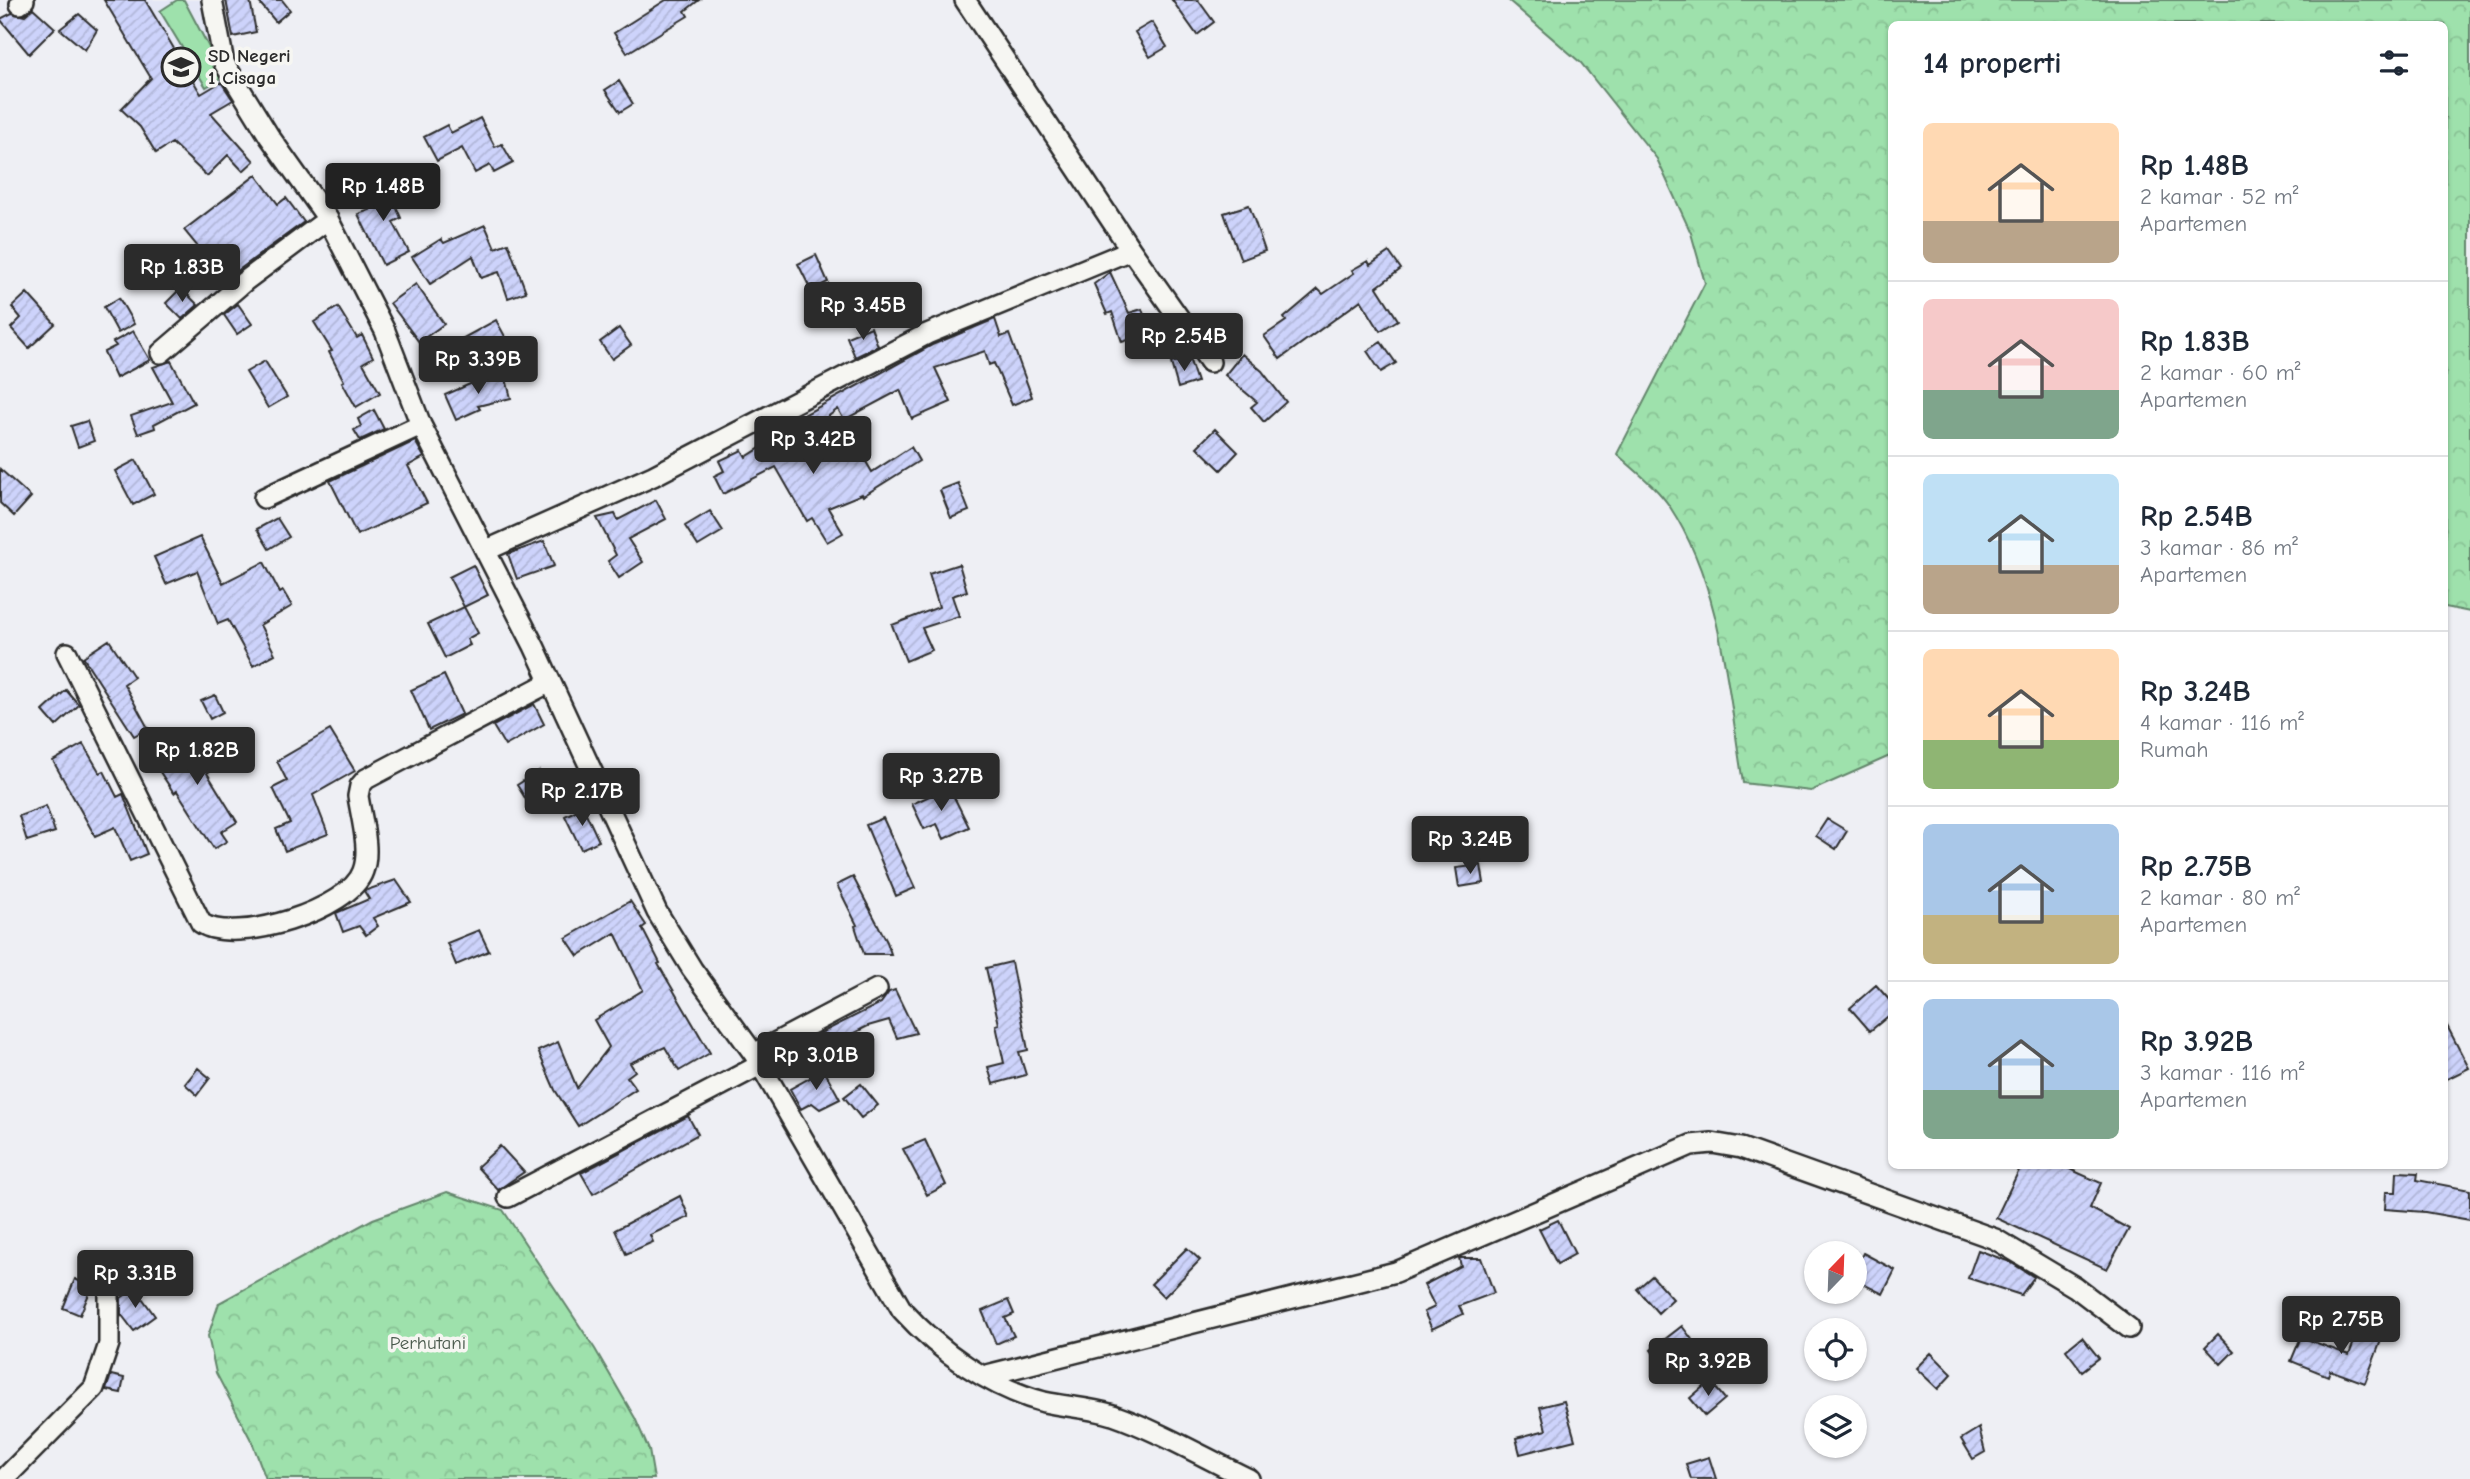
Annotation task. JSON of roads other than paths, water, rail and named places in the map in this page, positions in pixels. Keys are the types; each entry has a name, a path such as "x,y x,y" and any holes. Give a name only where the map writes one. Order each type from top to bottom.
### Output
{"street":[{"path":"212,0 224,63 269,136 328,219 385,331 421,425 487,550 657,912 692,969 757,1060 902,1310 925,1335 983,1376 1012,1391 1044,1402 1112,1415 1249,1479"},
{"path":"965,0 1131,250 1210,362"},
{"path":"161,353 245,281 328,219"},
{"path":"487,550 653,476 927,334 1131,250"},
{"path":"264,498 421,425"},
{"path":"67,653 201,923 216,930 233,932 276,924 339,899 351,891 364,870 358,796 360,786 366,779 550,682"},
{"path":"508,1197 757,1060 877,989"},
{"path":"983,1376 1396,1272 1691,1145 1712,1143 1741,1148 1995,1239 2075,1287 2129,1328"},
{"path":"5,1471 93,1388 109,1344 109,1294"}],"place":[{"name":"SD Negeri 1 Cisaga","path":"181,67"}],"park label":[{"name":"Perhutani","path":"428,1343"}]}
